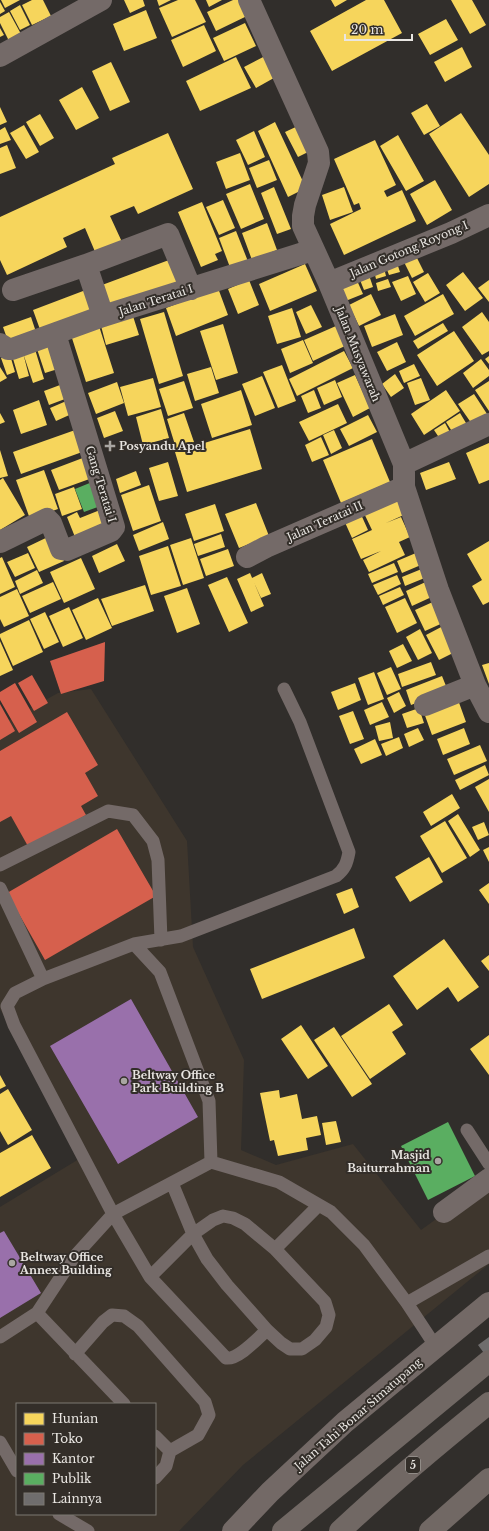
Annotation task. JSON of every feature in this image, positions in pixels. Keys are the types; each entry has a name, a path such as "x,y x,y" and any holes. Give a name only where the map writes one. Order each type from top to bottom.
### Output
{"highway":[{"name":"Jalan Tahi Bonar Simatupang","path":"233,1531 270,1492 345,1422 489,1303"},
{"path":"283,1531 489,1361"},
{"name":"5","path":"340,1531 430,1450 489,1403"},
{"path":"430,1531 489,1479"}],"street":[{"path":"0,56 101,0"},
{"name":"Jalan Musyawarah","path":"249,0 318,152 319,163 303,216 303,226 329,283 404,464 404,487 438,590 489,712"},
{"name":"Jalan Gotong Royong I","path":"329,283 451,233 489,215"},
{"path":"13,290 86,265 168,234 191,288"},
{"name":"Jalan Teratai I","path":"0,344 6,348 12,349 104,316 313,250"},
{"path":"86,265 104,316"},
{"name":"Gang Teratai I","path":"4,540 47,519 51,523 64,550 111,531 114,527 55,334"},
{"path":"404,464 489,424"},
{"name":"Jalan Teratai II","path":"247,557 266,547 404,487"},
{"path":"425,705 476,684"},
{"path":"444,1212 489,1178"}],"lane":[{"path":"267,1330 238,1355 230,1359 226,1358 150,1277 113,1214 14,1025 6,1006 15,993 43,979 134,944 181,936 336,876 344,870 350,852 300,722 284,689"},
{"path":"0,865 108,811 133,815 153,841 158,860 161,940"},
{"path":"0,888 43,979"},
{"path":"134,944 160,972 209,1101 211,1162"},
{"path":"468,1130 489,1164"},
{"path":"0,1338 37,1313 74,1257 113,1214 211,1162 279,1182 331,1212 364,1245 407,1303 436,1347"},
{"path":"150,1277 193,1234 213,1220 223,1216 233,1218 245,1224 275,1249 325,1302 329,1315 326,1327 315,1340 302,1349 290,1349 267,1330 207,1259 193,1234 172,1183"},
{"path":"275,1249 319,1205"},
{"path":"407,1303 489,1256"},
{"path":"37,1313 123,1403"},
{"path":"75,1354 103,1322 112,1316 124,1316 138,1326 205,1402 209,1415 198,1435 170,1451 166,1466 156,1477"},
{"path":"156,1437 170,1451"},
{"path":"0,1442 16,1469"},
{"path":"61,1515 88,1531"}],"shaded area":[{"path":"91,689 187,841 193,947 244,1060 241,1150 276,1165 353,1144 421,1230 489,1181 489,1264 243,1465 179,1531 0,1531 0,1207 79,1159 0,1009 0,725 58,693"}],"building: Hunian":[{"path":"1,0 20,0 5,8"},
{"path":"32,0 43,0 51,16 32,25 22,5"},
{"path":"124,0 143,0 145,6 130,13"},
{"path":"157,0 171,0 159,6"},
{"path":"178,0 195,0 206,22 172,37 159,8"},
{"path":"206,0 222,0 209,7"},
{"path":"233,0 239,0 247,16 216,31 207,12"},
{"path":"331,0 347,0 335,7"},
{"path":"366,0 384,0 402,33 332,71 310,31"},
{"path":"451,0 472,0 486,25 470,34"},
{"path":"0,2 5,11 0,14"},
{"path":"20,5 30,25 20,30 10,11"},
{"path":"146,10 157,38 124,51 113,24"},
{"path":"9,12 21,34 9,41 0,23 0,17"},
{"path":"446,19 458,40 430,55 418,34"},
{"path":"245,23 256,46 224,61 213,38"},
{"path":"204,25 216,51 183,67 171,40"},
{"path":"0,28 4,35 0,37"},
{"path":"462,47 472,67 445,82 434,62"},
{"path":"269,54 281,74 256,88 244,67"},
{"path":"236,57 251,88 200,111 186,81"},
{"path":"111,62 130,102 110,111 92,71"},
{"path":"82,87 99,118 76,130 59,100"},
{"path":"427,104 440,126 424,135 411,113"},
{"path":"0,107 7,122 0,125"},
{"path":"461,113 489,155 489,184 469,197 429,134"},
{"path":"40,114 54,138 40,146 26,122"},
{"path":"275,122 306,188 288,197 258,131"},
{"path":"24,125 39,152 26,159 10,133"},
{"path":"300,125 312,150 298,157 285,132"},
{"path":"5,127 11,140 0,144 0,130"},
{"path":"254,131 265,157 248,165 236,140"},
{"path":"168,133 193,189 138,214 134,206 110,216 122,242 96,254 85,228 63,238 67,247 7,275 0,260 0,217 115,164 112,158"},
{"path":"398,135 424,181 406,191 380,146"},
{"path":"375,140 396,185 384,191 387,197 402,190 416,221 344,255 330,224 361,209 359,203 354,205 334,159"},
{"path":"7,145 16,168 0,174 0,148"},
{"path":"240,153 250,180 226,189 216,162"},
{"path":"269,160 277,180 257,188 249,168"},
{"path":"435,180 452,210 427,225 410,194"},
{"path":"250,184 264,219 241,229 226,194"},
{"path":"274,187 291,229 277,234 261,193"},
{"path":"344,187 353,212 330,220 322,195"},
{"path":"223,200 235,228 219,235 206,207"},
{"path":"202,202 222,251 215,254 218,260 201,267 178,212"},
{"path":"267,223 277,250 252,260 242,233"},
{"path":"236,231 249,264 231,270 219,238"},
{"path":"415,254 424,272 412,278 403,260"},
{"path":"177,257 187,285 104,315 94,288"},
{"path":"397,263 400,272 389,275 386,267"},
{"path":"305,264 317,291 270,311 259,284"},
{"path":"384,268 386,276 376,279 374,271"},
{"path":"368,272 373,287 364,290 358,275"},
{"path":"463,272 483,298 465,311 446,285"},
{"path":"428,273 440,293 425,302 413,282"},
{"path":"355,276 363,294 343,302 335,284"},
{"path":"408,276 416,294 401,301 392,282"},
{"path":"388,279 391,287 378,291 376,283"},
{"path":"249,280 259,305 238,314 228,289"},
{"path":"489,280 489,302 478,288"},
{"path":"91,288 101,313 42,335 33,310"},
{"path":"218,288 228,315 176,336 166,308"},
{"path":"371,294 381,315 359,326 349,305"},
{"path":"443,294 454,314 415,336 404,316"},
{"path":"311,305 322,327 306,334 296,312"},
{"path":"292,308 301,337 277,344 268,316"},
{"path":"164,312 183,376 159,384 140,319"},
{"path":"482,312 489,322 489,351 482,355 462,327"},
{"path":"132,313 139,335 106,345 100,322"},
{"path":"395,314 403,335 372,347 364,326"},
{"path":"31,317 37,335 9,344 3,327"},
{"path":"443,323 448,331 418,349 413,341"},
{"path":"223,324 238,373 216,380 200,331"},
{"path":"99,326 114,373 86,382 71,335"},
{"path":"336,326 345,346 313,361 304,340"},
{"path":"454,331 474,361 437,386 417,355"},
{"path":"52,340 61,368 45,373 36,346"},
{"path":"303,340 313,363 290,373 281,349"},
{"path":"397,342 406,362 387,371 377,352"},
{"path":"34,346 44,379 33,383 22,350"},
{"path":"22,349 29,376 19,379 11,352"},
{"path":"344,351 353,368 297,396 289,379"},
{"path":"10,355 15,372 7,375 1,358"},
{"path":"489,356 489,364 485,359"},
{"path":"481,359 489,370 489,376 473,388 463,373"},
{"path":"414,364 420,376 404,383 399,371"},
{"path":"282,365 296,401 278,408 263,372"},
{"path":"0,367 7,378 0,382"},
{"path":"211,367 219,393 195,401 187,374"},
{"path":"395,374 404,388 391,397 382,384"},
{"path":"355,375 370,408 353,417 337,383"},
{"path":"262,376 275,408 255,416 242,384"},
{"path":"153,378 161,407 128,416 120,387"},
{"path":"421,378 430,400 415,405 407,383"},
{"path":"335,380 342,397 324,405 317,388"},
{"path":"184,381 193,408 168,416 159,389"},
{"path":"489,381 489,411 475,390"},
{"path":"68,382 73,396 49,405 44,391"},
{"path":"117,382 124,403 96,414 88,393"},
{"path":"241,390 252,425 212,438 201,404"},
{"path":"314,390 321,408 308,413 301,396"},
{"path":"446,390 460,411 424,435 411,414"},
{"path":"474,394 489,417 474,427 458,404"},
{"path":"71,399 76,412 56,421 50,408"},
{"path":"39,400 47,425 21,434 13,410"},
{"path":"338,404 347,423 309,441 299,422"},
{"path":"161,409 169,438 143,445 136,417"},
{"path":"115,411 123,431 104,438 97,418"},
{"path":"0,413 5,422 0,424"},
{"path":"184,413 194,442 176,448 167,419"},
{"path":"460,413 469,428 455,436 446,422"},
{"path":"368,415 377,432 349,446 340,429"},
{"path":"445,423 452,436 442,442 434,430"},
{"path":"78,429 85,451 21,474 13,452"},
{"path":"250,429 262,469 187,492 175,452"},
{"path":"334,430 342,448 331,454 323,435"},
{"path":"321,437 329,455 312,462 305,445"},
{"path":"372,439 390,482 341,503 323,460"},
{"path":"489,443 489,480 479,484 466,453"},
{"path":"0,450 8,476 0,478"},
{"path":"88,456 95,477 59,490 51,470"},
{"path":"168,462 178,496 159,501 149,468"},
{"path":"449,462 456,479 426,490 420,473"},
{"path":"44,470 58,509 30,519 16,480"},
{"path":"136,471 141,485 120,493 116,479"},
{"path":"3,478 25,515 0,530 0,480"},
{"path":"149,485 161,521 133,531 121,495"},
{"path":"74,487 82,509 62,516 55,494"},
{"path":"396,491 406,514 386,523 401,517 410,537 399,542 405,555 369,572 363,560 381,551 361,559 352,539 372,530 361,507"},
{"path":"256,503 269,536 239,548 225,514"},
{"path":"215,504 224,531 194,541 185,514"},
{"path":"105,508 112,526 77,542 67,517 77,512 80,518"},
{"path":"359,510 368,530 352,538 343,518"},
{"path":"163,522 169,539 139,551 133,535"},
{"path":"221,534 225,547 198,556 194,544"},
{"path":"52,535 64,561 39,572 27,547"},
{"path":"191,538 204,578 183,585 170,545"},
{"path":"489,541 489,602 483,605 472,586 482,580 467,554"},
{"path":"117,544 125,561 99,573 92,556"},
{"path":"168,546 181,586 151,595 139,556"},
{"path":"228,549 234,566 206,576 200,559"},
{"path":"423,550 428,562 402,573 397,561"},
{"path":"28,553 35,568 15,577 7,562"},
{"path":"2,557 15,587 0,594 0,558"},
{"path":"81,558 95,589 64,603 50,572"},
{"path":"394,563 398,572 372,583 368,574"},
{"path":"429,566 432,575 405,586 402,577"},
{"path":"37,570 43,583 20,594 15,581"},
{"path":"250,573 264,606 251,612 237,579"},
{"path":"262,573 271,594 261,598 252,578"},
{"path":"397,575 401,584 378,595 373,585"},
{"path":"227,577 248,623 229,632 208,585"},
{"path":"430,580 436,595 412,606 406,591"},
{"path":"53,582 61,599 30,613 22,596"},
{"path":"145,585 154,611 112,626 101,599"},
{"path":"400,587 404,595 383,605 379,596"},
{"path":"187,588 200,624 177,633 164,596"},
{"path":"17,589 29,616 4,627 0,619 0,597"},
{"path":"98,598 112,628 86,640 72,610"},
{"path":"405,598 417,623 397,633 385,607"},
{"path":"435,601 445,622 425,631 415,610"},
{"path":"69,607 83,638 63,647 49,616"},
{"path":"45,612 59,642 44,649 30,619"},
{"path":"29,620 43,652 13,666 0,634"},
{"path":"445,625 457,651 439,660 426,635"},
{"path":"420,629 432,653 418,660 406,637"},
{"path":"0,641 13,670 0,676"},
{"path":"403,644 412,661 397,668 389,651"},
{"path":"431,662 436,675 402,687 398,674"},
{"path":"489,663 489,684 482,665"},
{"path":"391,667 401,689 387,695 377,673"},
{"path":"374,672 384,699 368,705 358,678"},
{"path":"442,676 448,691 411,705 406,690"},
{"path":"355,683 361,700 338,710 331,692"},
{"path":"399,692 406,706 394,713 387,698"},
{"path":"457,697 466,722 432,735 423,710"},
{"path":"382,702 389,717 370,725 364,710"},
{"path":"419,708 424,723 407,728 402,714"},
{"path":"353,711 364,739 350,744 339,716"},
{"path":"390,722 393,738 379,741 375,726"},
{"path":"418,728 424,740 409,747 404,734"},
{"path":"464,728 470,744 443,755 437,739"},
{"path":"399,737 403,748 386,756 381,744"},
{"path":"375,739 382,755 361,764 354,749"},
{"path":"480,745 487,761 454,775 447,759"},
{"path":"485,765 489,775 460,790 455,780"},
{"path":"489,779 489,812 475,787"},
{"path":"452,794 460,808 431,826 423,812"},
{"path":"458,814 480,850 470,857 448,821"},
{"path":"445,821 467,858 442,873 420,836"},
{"path":"484,822 489,835 478,840 472,827"},
{"path":"489,847 489,862 483,850"},
{"path":"429,857 443,882 410,902 395,877"},
{"path":"489,883 489,904 479,890"},
{"path":"352,888 359,907 344,914 336,894"},
{"path":"354,928 365,958 262,999 250,969"},
{"path":"444,939 479,987 458,1002 448,987 417,1010 393,976"},
{"path":"489,955 489,971 481,961"},
{"path":"389,1004 403,1025 392,1032 406,1054 370,1079 341,1036"},
{"path":"301,1025 328,1066 308,1079 281,1039"},
{"path":"334,1027 372,1084 352,1097 314,1040"},
{"path":"489,1035 489,1075 470,1049"},
{"path":"0,1075 6,1086 0,1089"},
{"path":"8,1089 32,1130 8,1145 0,1131 0,1094"},
{"path":"279,1090 280,1098 297,1094 302,1119 317,1116 321,1135 306,1138 308,1150 278,1156 274,1140 270,1141 260,1093"},
{"path":"336,1121 341,1142 326,1145 322,1123"},
{"path":"32,1135 51,1168 0,1197 0,1153"}],"building: Toko":[{"path":"105,642 104,681 61,694 50,661"},
{"path":"32,675 48,703 34,711 18,683"},
{"path":"15,683 37,722 19,733 0,700 0,692"},
{"path":"0,704 15,731 0,740"},
{"path":"67,712 98,765 85,773 98,796 81,806 86,815 29,848 11,816 0,822 0,751"},
{"path":"117,829 156,896 45,960 7,893"}],"building: Kantor":[{"name":"Beltway Office Park Building B","path":"131,999 198,1117 118,1164 50,1046"},
{"name":"Beltway Office Annex Building","path":"4,1231 41,1293 0,1318 0,1233"}],"building: Publik":[{"path":"97,480 106,504 84,512 75,489"},
{"name":"Masjid Baiturrahman","path":"448,1122 475,1176 428,1200 401,1146"}],"building: Lainnya":[{"path":"489,1337 489,1360 478,1345"}],"place":[{"name":"Posyandu Apel","path":"110,446"},
{"name":"Beltway Office Park Building B","path":"124,1081"},
{"name":"Masjid Baiturrahman","path":"438,1161"},
{"name":"Beltway Office Annex Building","path":"12,1263"}]}
